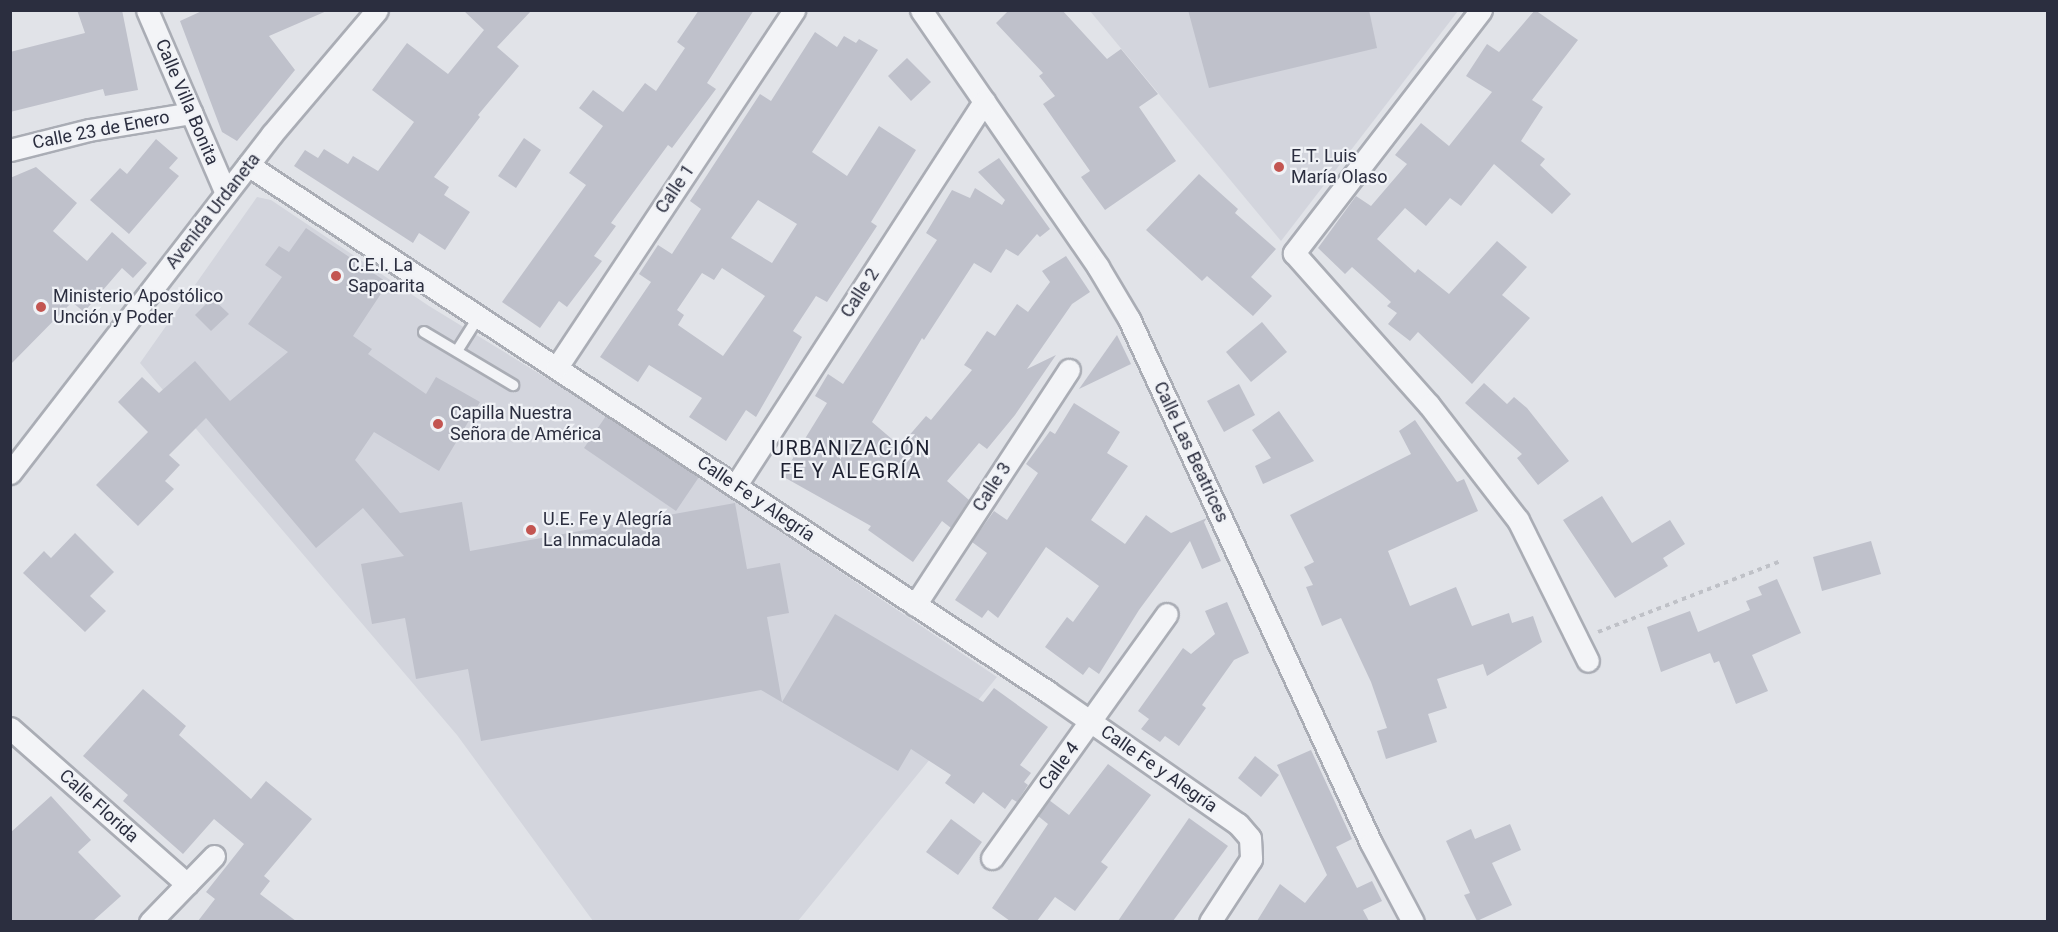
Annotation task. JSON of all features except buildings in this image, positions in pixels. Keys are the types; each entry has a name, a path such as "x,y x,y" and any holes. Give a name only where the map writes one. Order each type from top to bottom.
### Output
{"street":[{"name":"Calle Villa Bonita","path":"147,10 226,193"},
{"name":"Avenida Urdaneta","path":"10,472 248,165 377,10"},
{"name":"Calle 1","path":"556,367 794,10"},
{"name":"Calle Las Beatrices","path":"921,10 1129,319 1371,843 1413,921"},
{"path":"1481,10 1294,253 1430,405 1518,520 1588,661"},
{"name":"Calle 2","path":"736,485 984,101"},
{"name":"Calle 23 de Enero","path":"10,150 88,130 192,112"},
{"name":"Calle Fe y Alegría","path":"248,165 736,485 1238,824 1251,845 1247,868 1210,921"},
{"name":"Calle 3","path":"915,605 1069,370"},
{"name":"Calle 4","path":"992,858 1167,614"},
{"name":"Calle Florida","path":"10,728 187,884"},
{"path":"150,921 214,856"}],"lane":[{"path":"457,351 479,316"},
{"path":"424,332 513,385"}],"path":[{"path":"1578,640 1781,561"}],"shaded area":[{"name":"E.T. Luis María Olaso","path":"1090,11 1458,11 1281,241"},
{"name":"U.E. Fe y Alegría La Inmaculada","path":"257,197 271,200 429,306 607,415 997,677 798,921 593,921 457,735 140,363"}],"place":[{"name":"E.T. Luis María Olaso","path":"1279,167"},
{"name":"C.E.I. La Sapoarita","path":"336,276"},
{"name":"Ministerio Apostólico Unción y Poder","path":"41,307"},
{"name":"Capilla Nuestra Señora de América","path":"438,424"},
{"name":"U.E. Fe y Alegría La Inmaculada","path":"531,530"}],"district":[{"name":"URBANIZACIÓN FE Y ALEGRÍA","path":"851,460"}]}
